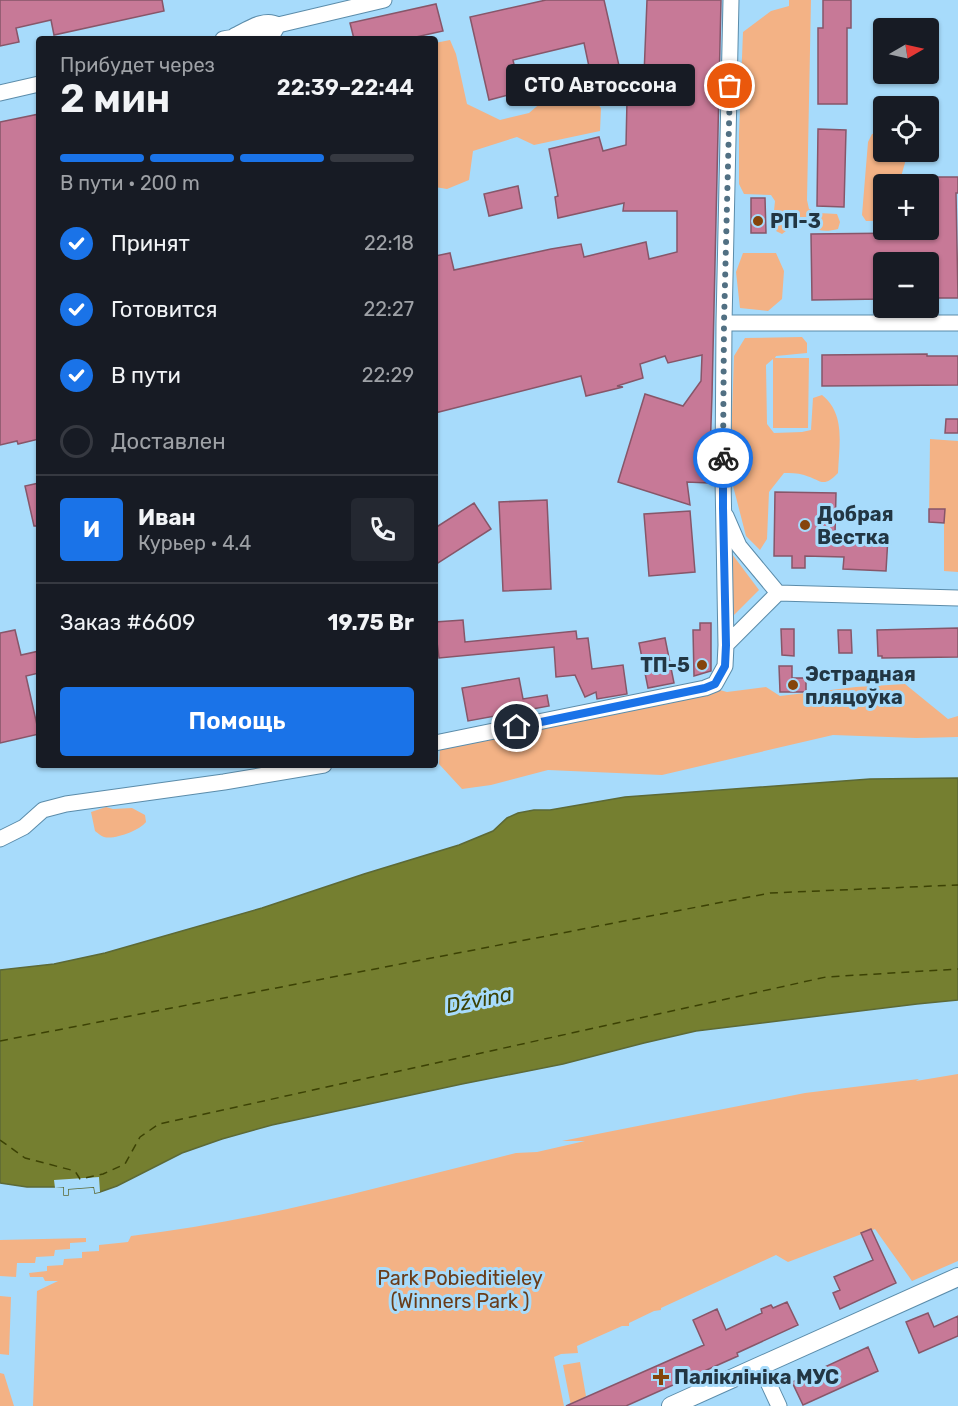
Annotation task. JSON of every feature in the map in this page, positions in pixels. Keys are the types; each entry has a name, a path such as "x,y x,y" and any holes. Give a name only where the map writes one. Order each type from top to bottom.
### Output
{"street":[{"path":"232,36 261,23 273,22 278,25 384,0"},
{"path":"438,742 705,688 715,684 725,666 724,323 731,0"},
{"path":"264,36 274,32 278,25"},
{"path":"0,93 36,85"},
{"path":"724,323 958,323"},
{"path":"723,508 738,546 778,593"},
{"path":"726,645 778,593 958,598"},
{"path":"0,838 24,827 43,810 66,804 306,768"},
{"path":"671,1406 958,1277"},
{"path":"760,1365 779,1406"}],"green space":[{"path":"789,0 811,0 807,200 809,209 819,213 837,214 840,222 838,229 818,230 799,221 782,234 776,231 773,221 775,201 771,195 744,194 739,184 743,32 771,11 789,6"},
{"path":"450,40 456,54 467,104 500,120 529,113 557,89 584,88 601,108 600,131 534,145 517,137 473,151 469,180 447,189 438,188 438,42"},
{"path":"872,134 873,162 905,162 902,174 873,174 873,221 866,221 862,215 868,142"},
{"path":"743,253 776,253 784,271 782,299 768,311 740,308 736,272"},
{"path":"802,337 807,343 807,353 776,356 775,358 809,358 808,428 773,428 773,359 766,365 767,424 774,433 811,430 813,398 822,395 835,411 838,421 840,441 838,473 829,481 822,482 801,474 784,473 769,492 767,539 760,550 746,536 730,474 734,356 745,338"},
{"path":"930,439 958,441 958,572 944,571 944,523 929,522"},
{"path":"732,554 759,590 733,616"},
{"path":"905,684 948,719 958,716 958,737 833,735 662,775 548,770 491,785 462,789 439,764 440,749 672,703 716,689 727,692 766,687 780,696"},
{"path":"106,807 132,808 145,815 146,822 127,834 104,837 95,831 91,812"},
{"name":"Park Pobieditieley (Winners Park )","path":"958,1074 958,1261 912,1281 875,1229 788,1262 776,1255 629,1323 629,1326 622,1326 577,1346 578,1353 561,1354 554,1357 564,1406 33,1406 37,1291 58,1281 45,1281 43,1277 30,1277 29,1273 47,1271 47,1266 63,1265 64,1259 82,1258 82,1252 99,1251 99,1245 128,1242 131,1236 276,1211 516,1153 537,1152 585,1141 562,1141 805,1093"},
{"path":"86,1238 86,1242 70,1243 70,1249 55,1250 54,1256 36,1257 35,1263 17,1263 16,1277 0,1276 0,1240"},
{"path":"0,1296 11,1297 9,1355 0,1354"},
{"path":"580,1362 586,1396 571,1406 563,1365"},
{"path":"0,1373 4,1374 14,1406 0,1406"}],"water":[{"name":"Dźvina","path":"958,778 958,1000 696,1031 563,1064 272,1125 182,1153 117,1186 95,1193 94,1187 68,1189 68,1195 64,1195 64,1187 27,1187 0,1183 0,970 54,964 105,953 262,908 459,845 493,831 507,818 518,813 625,797 870,779"}],"pier":[{"path":"99,1177 100,1192 95,1193 94,1187 68,1189 68,1195 64,1195 64,1187 55,1188 54,1180"}],"building":[{"path":"0,0 162,0 164,11 54,35 51,20 16,28 19,42 0,46"},
{"path":"546,0 604,0 620,70 591,76 584,43 513,60 520,92 489,100 470,17"},
{"path":"647,0 721,0 709,483 687,482 690,505 618,482 645,394 683,406 701,381 702,355 668,363 665,356 640,364 643,378 617,386 623,387 586,396 581,376 438,412 438,255 450,253 454,270 581,244 584,257 646,242 649,259 677,252 677,211 623,211 624,203 558,218 555,197 558,196 549,149 599,137 603,151 626,145 627,100 643,100"},
{"path":"823,0 851,0 851,28 847,28 847,104 818,104 818,28 823,28"},
{"path":"436,4 443,31 420,36 353,36 350,23"},
{"path":"36,115 36,440 0,445 0,122"},
{"path":"818,129 846,130 844,207 817,206"},
{"path":"939,177 958,177 958,193 956,193 958,298 939,298 939,252 873,252 873,299 812,300 811,234 873,233 873,240 939,240"},
{"path":"518,186 522,208 489,216 484,194"},
{"name":"РП-3","path":"751,198 765,198 766,233 751,233"},
{"path":"927,354 927,356 958,356 958,385 822,386 822,355"},
{"path":"946,419 958,419 958,433 945,433"},
{"path":"36,484 36,526 34,526 25,486"},
{"name":"Добрая Вестка","path":"775,492 836,493 835,535 888,537 886,571 843,569 844,557 805,556 805,568 792,568 792,556 774,556"},
{"path":"547,500 551,589 503,591 499,502"},
{"path":"474,503 491,529 438,563 438,526"},
{"path":"929,509 945,509 944,523 929,522"},
{"path":"690,511 695,572 649,576 644,514"},
{"path":"463,620 465,642 576,631 577,639 588,638 592,669 623,665 627,694 597,699 596,692 585,697 575,675 556,677 554,647 439,658 438,622"},
{"path":"700,623 711,623 711,671 694,676 693,630 700,630"},
{"path":"958,628 958,657 882,658 878,656 877,630"},
{"path":"781,629 794,629 794,656 782,655"},
{"path":"15,630 21,655 36,652 36,674 26,676 36,721 36,735 0,743 0,633"},
{"path":"838,630 851,630 852,653 839,653"},
{"path":"665,638 674,683 648,688 639,643"},
{"name":"Эстрадная пляцоўка","path":"779,666 792,666 792,678 806,678 806,692 780,692"},
{"path":"519,678 523,699 547,695 549,706 468,721 462,688"},
{"path":"871,1229 896,1283 840,1309 833,1293 840,1290 834,1277 873,1260 861,1233"},
{"name":"Паліклініка МУС","path":"787,1302 798,1325 737,1353 738,1356 626,1406 566,1406 704,1345 693,1320 717,1309 726,1330 762,1313 761,1309 771,1305 773,1308"},
{"path":"928,1313 934,1327 958,1316 958,1336 919,1353 906,1322"},
{"path":"868,1347 878,1371 803,1405 792,1382"}],"ferry route":[{"path":"0,1041 770,893 958,885"},
{"path":"0,1140 25,1158 75,1171 80,1179 103,1174 125,1164 140,1137 159,1124 826,977 958,969"}],"way so far":[{"path":"723,458 730,86"}],"place":[{"name":"СТО Автоссона","path":"730,86"},
{"name":"РП-3","path":"758,221"},
{"name":"Добрая Вестка","path":"805,525"},
{"name":"ТП-5","path":"702,665"},
{"name":"Эстрадная пляцоўка","path":"793,685"},
{"name":"Паліклініка МУС","path":"661,1377"}],"route":[{"path":"517,727 715,684 725,666 726,645 723,458"}]}
